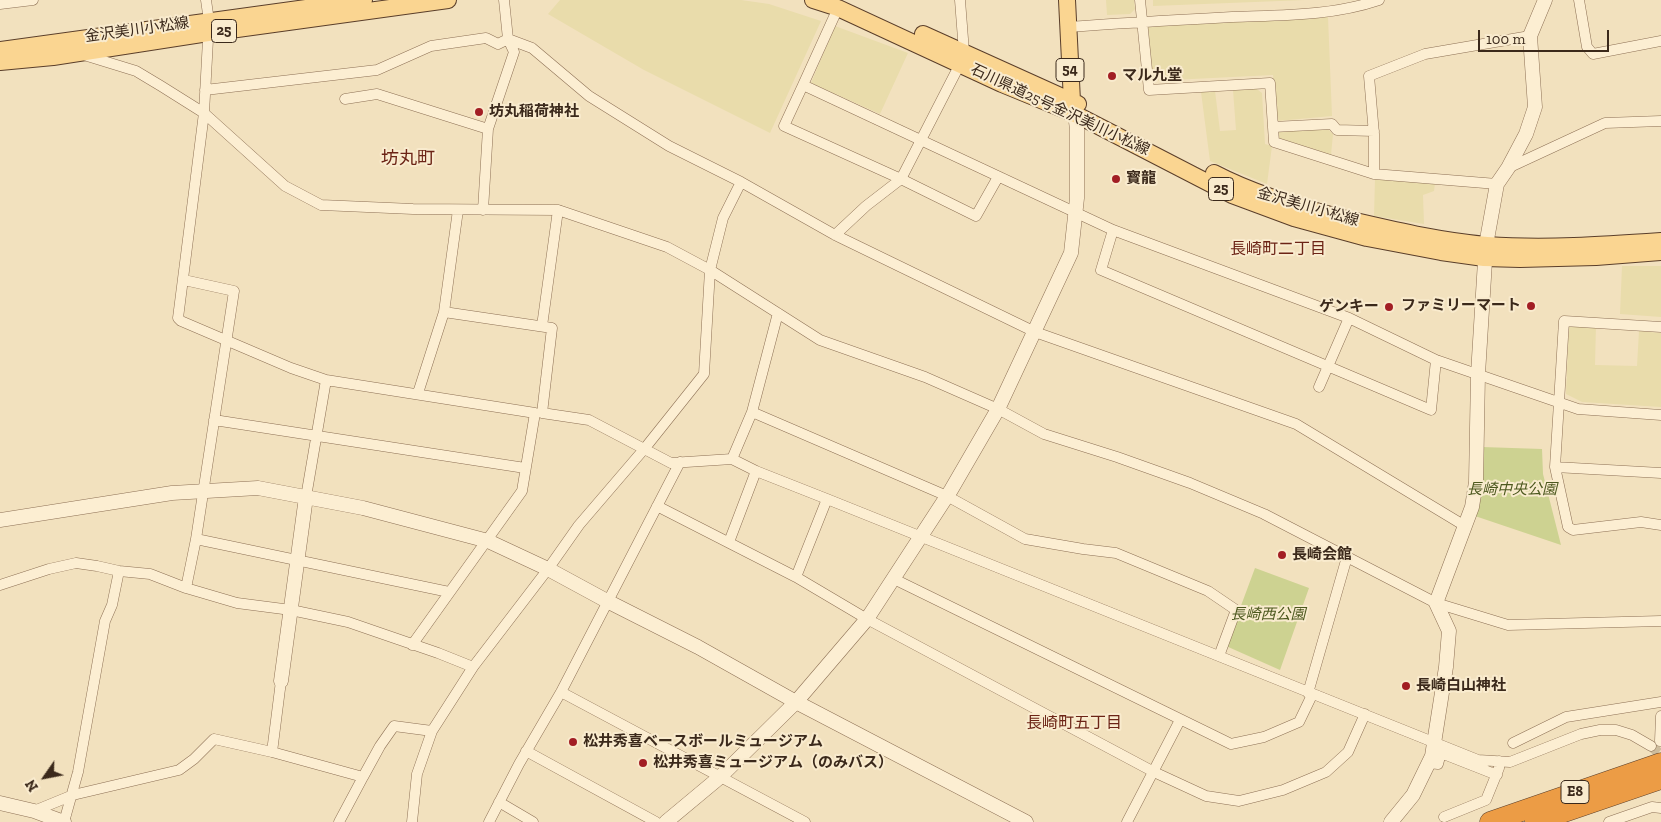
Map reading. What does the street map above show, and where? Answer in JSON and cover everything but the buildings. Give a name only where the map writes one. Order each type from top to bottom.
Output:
[{"type":"highway","name":"E8","points":[[1490,822],[1564,796],[1658,751]]},
{"type":"highway","name":"E8","points":[[1535,822],[1661,779]]},
{"type":"highway","points":[[1548,822],[1661,785]]},
{"type":"main road","name":"金沢美川小松線","points":[[0,50],[208,27],[364,0]]},
{"type":"main road","name":"25","points":[[0,62],[53,57],[208,27],[448,0]]},
{"type":"main road","name":"石川県道25号金沢美川小松線","points":[[813,0],[842,4],[962,58],[1002,84],[1074,107],[1232,195],[1294,218],[1367,238],[1441,252],[1485,251],[1520,259],[1596,257],[1661,252]]},
{"type":"main road","name":"54","points":[[1066,0],[1074,107]]},
{"type":"main road","name":"25","points":[[1485,251],[1661,241]]},
{"type":"street","points":[[0,4],[33,0]]},
{"type":"street","points":[[206,0],[208,27],[204,113],[178,318],[225,341],[326,380],[418,393],[535,413],[522,491],[412,645]]},
{"type":"street","points":[[483,210],[488,129],[514,52],[508,39],[504,0]]},
{"type":"street","points":[[835,234],[866,206],[901,179],[962,58],[960,0]]},
{"type":"street","points":[[1140,0],[1149,90],[1270,83],[1274,142],[1374,174],[1497,184]]},
{"type":"street","points":[[1068,27],[1142,21],[1316,14],[1356,8],[1379,0]]},
{"type":"street","points":[[1391,822],[1414,794],[1432,756],[1446,668],[1449,631],[1436,603],[1472,507],[1476,482],[1478,374],[1485,251],[1497,184],[1526,134],[1535,107],[1530,36],[1545,0]]},
{"type":"street","points":[[1579,0],[1587,47],[1593,54],[1661,42]]},
{"type":"street","points":[[842,4],[784,126],[901,179],[976,216],[998,177]]},
{"type":"street","points":[[1374,174],[1374,131],[1369,76],[1425,54],[1530,36]]},
{"type":"street","points":[[205,90],[377,70],[431,46],[486,38],[498,44],[508,39],[532,48],[589,96],[669,146],[741,182],[835,234],[1035,332],[1296,424],[1465,526]]},
{"type":"street","points":[[76,53],[136,71],[204,113],[285,186],[321,205],[458,210],[558,210],[667,247],[710,270],[820,340],[924,377],[998,409],[1044,434],[1181,480],[1264,514],[1436,603],[1508,625],[1661,621]]},
{"type":"street","points":[[803,86],[1114,230],[1349,318],[1436,360],[1578,409],[1661,415]]},
{"type":"street","points":[[345,99],[377,94],[488,129]]},
{"type":"street","points":[[666,822],[720,777],[796,702],[867,619],[947,496],[998,409],[1070,253],[1077,198],[1077,138],[1074,107]]},
{"type":"street","points":[[1508,168],[1605,123],[1661,121]]},
{"type":"street","points":[[1273,127],[1332,124],[1337,130],[1374,131]]},
{"type":"street","points":[[412,822],[417,774],[432,731],[473,667],[579,525],[645,448],[704,374],[710,270],[723,218],[741,182]]},
{"type":"street","points":[[418,393],[444,312],[458,210]]},
{"type":"street","points":[[542,326],[558,210]]},
{"type":"street","points":[[1114,230],[1101,270],[1431,410],[1436,360]]},
{"type":"street","points":[[184,280],[234,291],[196,539],[186,588]]},
{"type":"street","points":[[444,312],[552,328],[542,413],[589,420],[672,463],[732,459],[756,471],[1478,760],[1510,762],[1581,734],[1600,730],[1616,730],[1632,735],[1658,751],[1661,716]]},
{"type":"street","points":[[732,459],[752,412],[778,313]]},
{"type":"street","points":[[1319,387],[1349,318]]},
{"type":"street","points":[[1661,327],[1564,321],[1555,467],[1568,527],[1573,530],[1641,522],[1661,525]]},
{"type":"street","points":[[272,752],[306,497],[326,380]]},
{"type":"street","points":[[752,412],[947,496],[1025,538],[1116,553],[1208,591],[1236,610],[1219,656]]},
{"type":"street","points":[[214,420],[525,468]]},
{"type":"street","points":[[489,822],[526,751],[561,692],[680,462]]},
{"type":"street","points":[[1555,467],[1661,473]]},
{"type":"street","points":[[728,542],[756,471]]},
{"type":"street","points":[[0,520],[172,493],[258,488],[363,508],[488,541],[548,569],[698,647],[796,702],[1026,822]]},
{"type":"street","points":[[796,577],[827,499]]},
{"type":"street","points":[[657,506],[796,577],[867,619],[1154,772],[1206,796],[1239,802],[1283,790],[1326,772],[1348,752],[1365,714]]},
{"type":"street","points":[[196,539],[449,592]]},
{"type":"street","points":[[894,579],[1231,744],[1264,737],[1299,722],[1310,694],[1346,557]]},
{"type":"street","points":[[0,585],[49,569],[76,563],[119,571],[150,574],[186,588],[237,603],[291,610],[348,622],[473,667]]},
{"type":"street","points":[[0,803],[34,811],[64,822],[73,795],[106,621],[112,605],[119,571]]},
{"type":"street","points":[[561,692],[805,822]]},
{"type":"street","points":[[1513,743],[1566,717],[1661,702]]},
{"type":"street","points":[[1127,822],[1180,720]]},
{"type":"street","points":[[339,822],[380,746],[394,726],[432,731]]},
{"type":"street","points":[[34,811],[73,795],[179,770],[194,759],[214,739],[272,752],[363,777]]},
{"type":"street","points":[[526,751],[656,822]]},
{"type":"street","points":[[1429,763],[1438,764],[1441,753],[1496,775]]},
{"type":"street","points":[[1444,817],[1486,800],[1500,768],[1499,761]]},
{"type":"street","points":[[499,802],[533,822]]},
{"type":"street","points":[[1609,822],[1652,807],[1661,808]]},
{"type":"shaded area","points":[[560,0],[741,0],[769,4],[821,21],[770,133],[644,70],[548,14]]},
{"type":"shaded area","points":[[1106,0],[1134,0],[1135,9],[1130,14],[1107,15]]},
{"type":"shaded area","points":[[1153,0],[1305,0],[1153,6]]},
{"type":"shaded area","points":[[1328,17],[1332,116],[1277,121],[1273,75],[1152,81],[1148,26]]},
{"type":"shaded area","points":[[835,26],[908,53],[880,114],[811,83]]},
{"type":"shaded area","points":[[1254,87],[1262,93],[1265,144],[1272,146],[1267,184],[1210,161],[1201,92],[1215,91],[1220,131],[1236,130],[1233,90]]},
{"type":"shaded area","points":[[1327,128],[1333,134],[1331,155],[1279,138],[1277,130]]},
{"type":"shaded area","points":[[1375,179],[1435,183],[1434,191],[1423,195],[1424,224],[1374,216]]},
{"type":"shaded area","points":[[1622,266],[1661,266],[1661,317],[1620,314]]},
{"type":"shaded area","points":[[1569,324],[1596,325],[1595,365],[1637,366],[1639,331],[1661,333],[1661,407],[1582,402],[1566,394]]},
{"type":"green space","name":"長崎中央公園","points":[[1482,447],[1542,449],[1543,474],[1561,545],[1475,516]]},
{"type":"green space","name":"長崎西公園","points":[[1255,568],[1309,588],[1280,670],[1226,646]]},
{"type":"tunnel","points":[[1651,746],[1661,755]]},
{"type":"place","name":"マル九堂","points":[[1112,76]]},
{"type":"place","name":"坊丸稲荷神社","points":[[479,112]]},
{"type":"place","name":"寳龍","points":[[1116,179]]},
{"type":"place","name":"ファミリーマート","points":[[1531,306]]},
{"type":"place","name":"ゲンキー","points":[[1389,307]]},
{"type":"place","name":"長崎会館","points":[[1282,555]]},
{"type":"place","name":"長崎白山神社","points":[[1406,686]]},
{"type":"place","name":"松井秀喜ベースボールミュージアム","points":[[573,742]]},
{"type":"place","name":"松井秀喜ミュージアム（のみバス）","points":[[643,763]]},
{"type":"district","name":"坊丸町","points":[[408,159]]},
{"type":"district","name":"長崎町二丁目","points":[[1278,249]]},
{"type":"district","name":"長崎町五丁目","points":[[1074,723]]}]
